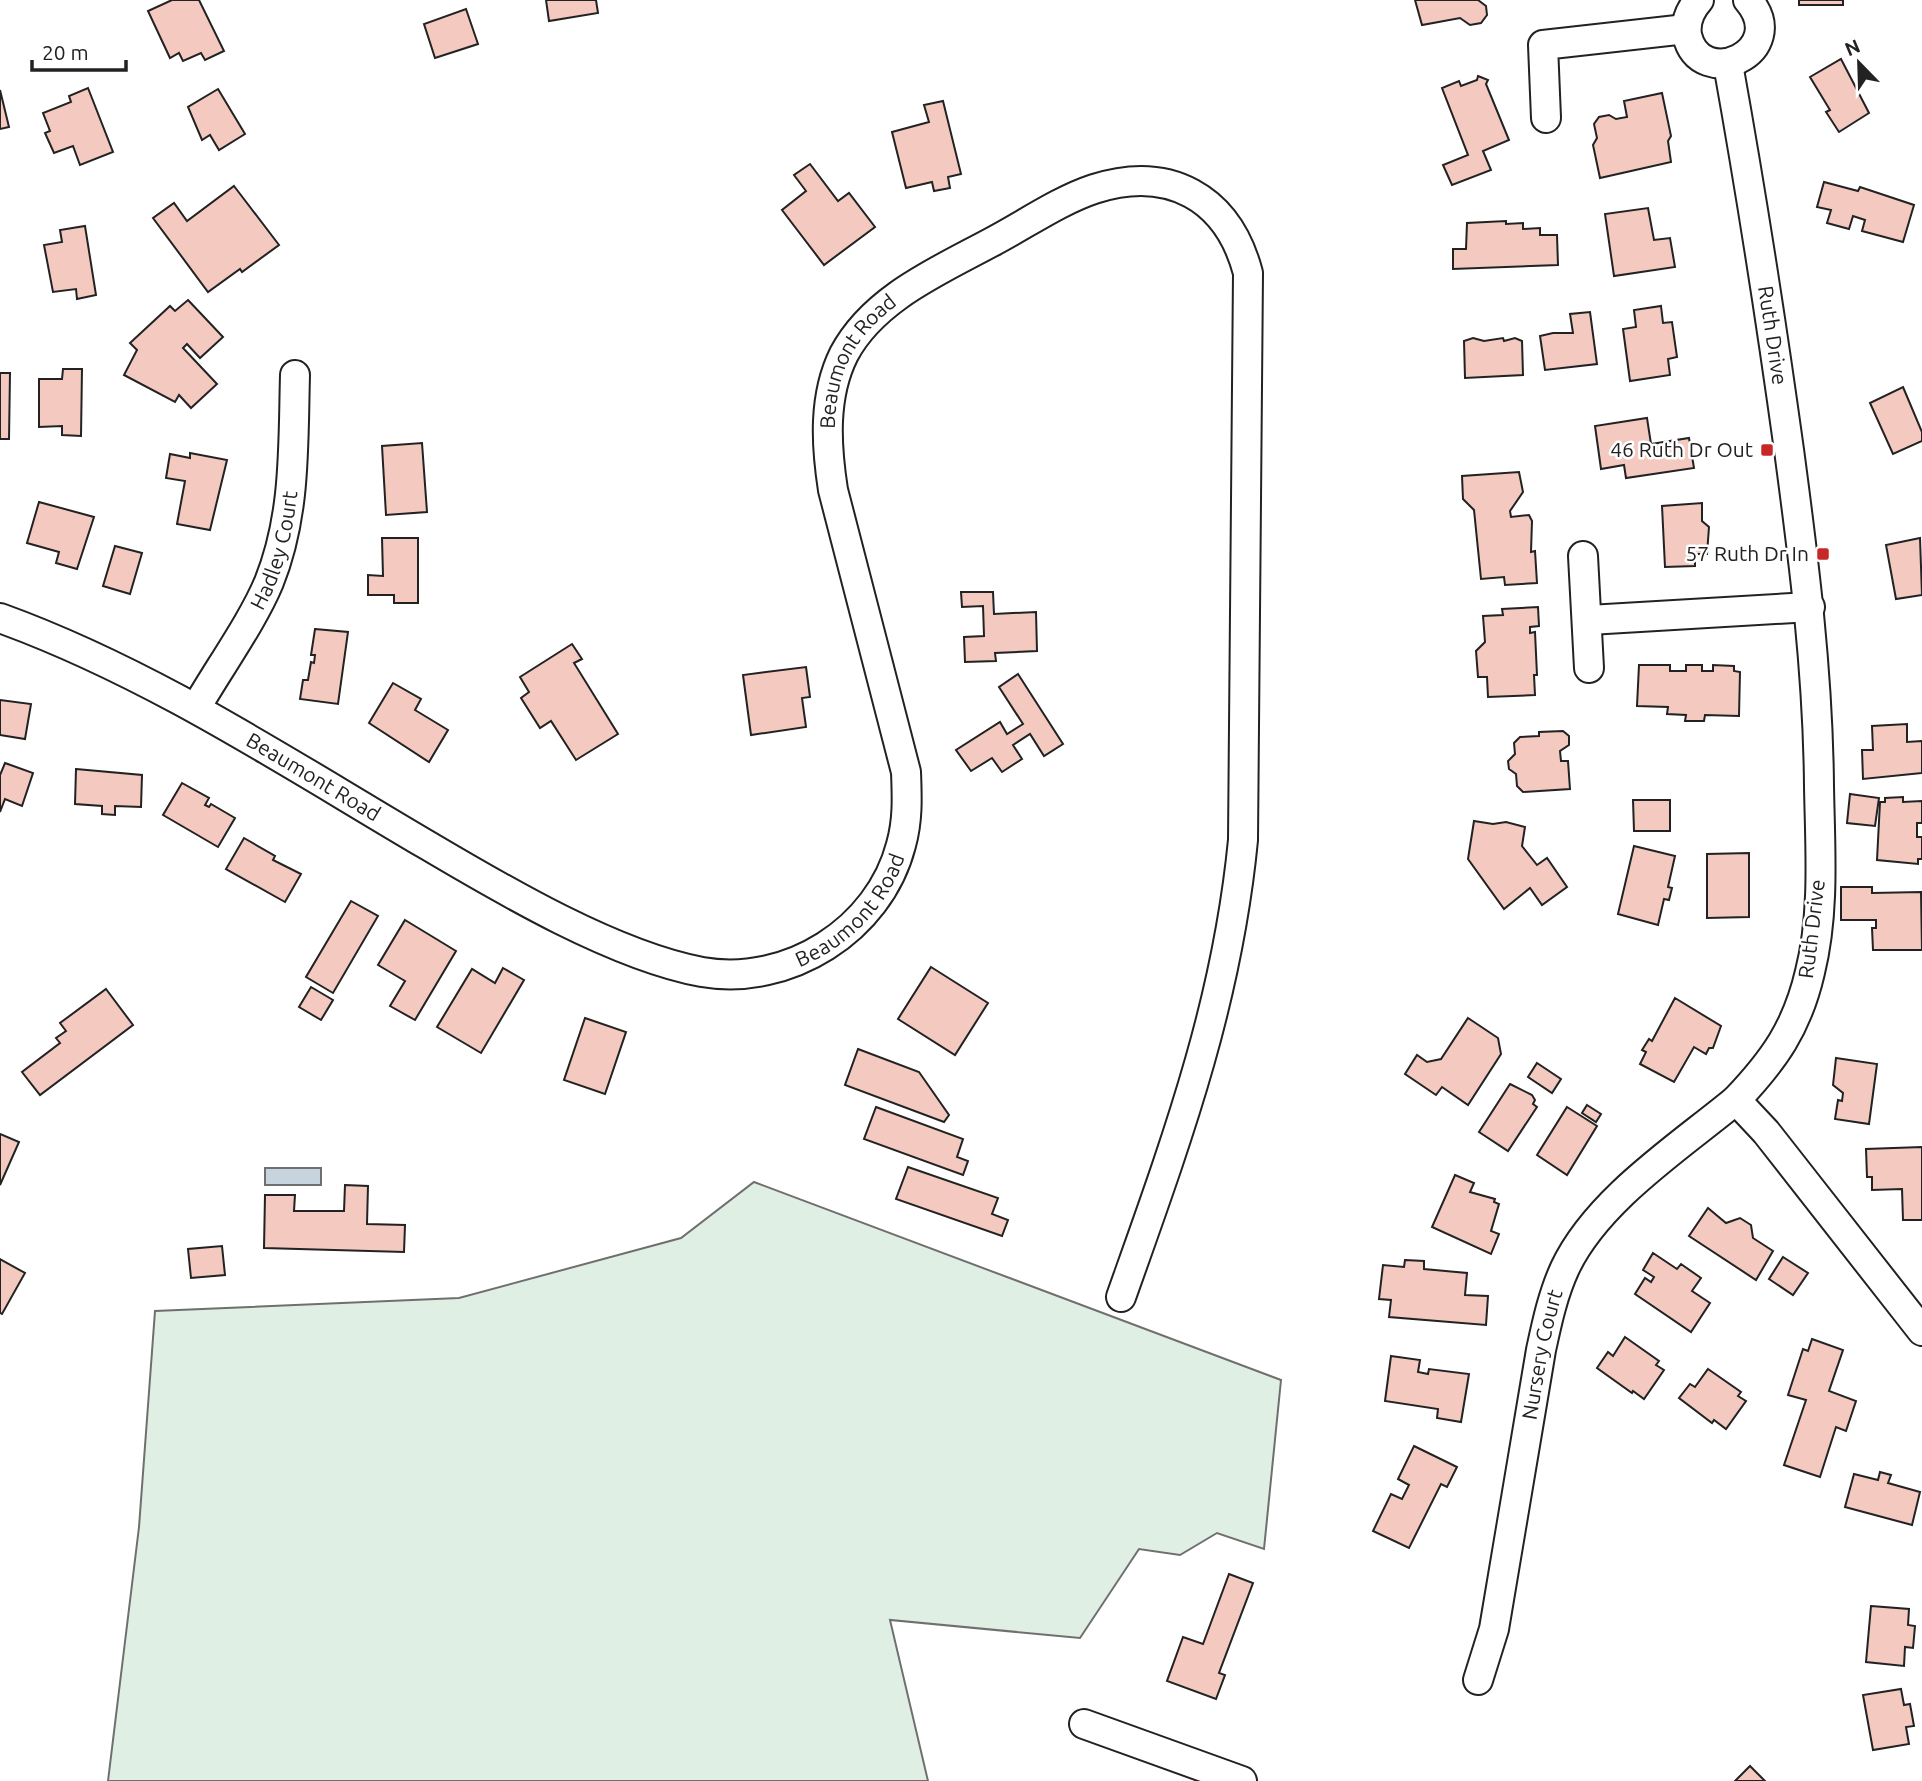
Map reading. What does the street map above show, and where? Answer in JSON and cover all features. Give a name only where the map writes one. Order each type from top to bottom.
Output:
[{"type":"street","points":[[1699,0],[1688,17],[1686,29],[1695,51],[1704,59],[1728,64],[1749,53],[1756,43],[1759,19],[1748,0]]},
{"type":"street","points":[[1546,118],[1543,45],[1686,29]]},
{"type":"street","name":"Ruth Drive","points":[[1728,64],[1764,260],[1810,607],[1818,714],[1820,900],[1810,972],[1793,1023],[1771,1063],[1736,1100]]},
{"type":"street","name":"Beaumont Road","points":[[0,618],[39,632],[196,708],[499,888],[663,962],[704,972],[748,974],[790,964],[820,951],[844,934],[887,879],[901,846],[907,811],[906,772],[827,455],[827,422],[833,389],[845,354],[866,324],[894,297],[1090,190],[1137,181],[1167,183],[1195,193],[1215,208],[1231,229],[1242,250],[1248,273],[1247,751],[1243,840],[1237,903],[1222,984],[1189,1106],[1121,1297]]},
{"type":"street","name":"Hadley Court","points":[[196,708],[268,585],[281,547],[292,484],[295,375]]},
{"type":"street","points":[[1583,556],[1590,668]]},
{"type":"street","points":[[1589,620],[1810,607]]},
{"type":"street","points":[[1736,1100],[1766,1132],[1922,1331]]},
{"type":"street","name":"Nursery Court","points":[[1478,1680],[1494,1629],[1541,1350],[1550,1308],[1566,1266],[1604,1211],[1736,1100]]},
{"type":"street","points":[[1084,1724],[1242,1781]]},
{"type":"green space","points":[[754,1182],[1281,1380],[1264,1549],[1217,1533],[1180,1555],[1139,1549],[1080,1638],[890,1620],[928,1781],[108,1781],[139,1527],[155,1311],[459,1298],[681,1238]]},
{"type":"shaded area","points":[[265,1168],[321,1168],[321,1185],[265,1185]]},
{"type":"building","points":[[172,0],[199,0],[224,51],[205,60],[201,53],[183,61],[179,53],[170,58],[148,11]]},
{"type":"building","points":[[546,0],[596,0],[598,13],[549,21]]},
{"type":"building","points":[[1415,0],[1478,0],[1486,6],[1487,15],[1481,23],[1470,25],[1460,18],[1422,25]]},
{"type":"building","points":[[1799,0],[1843,0],[1843,5],[1799,5]]},
{"type":"building","points":[[466,9],[478,44],[435,58],[424,24]]},
{"type":"building","points":[[1841,59],[1869,113],[1839,132],[1826,112],[1830,110],[1810,77]]},
{"type":"building","points":[[1478,76],[1488,80],[1486,84],[1509,140],[1483,151],[1491,170],[1452,185],[1443,165],[1468,155],[1442,88],[1459,81],[1461,86],[1477,80]]},
{"type":"building","points":[[88,88],[113,152],[80,165],[73,146],[54,153],[45,133],[50,131],[43,113],[71,102],[69,96]]},
{"type":"building","points":[[218,89],[245,134],[219,150],[210,135],[202,140],[188,107]]},
{"type":"building","points":[[0,90],[9,127],[0,129]]},
{"type":"building","points":[[1662,93],[1671,136],[1668,141],[1671,162],[1600,178],[1593,145],[1597,138],[1594,124],[1599,117],[1627,117],[1624,101]]},
{"type":"building","points":[[943,101],[961,174],[948,177],[950,188],[934,191],[932,182],[906,188],[892,132],[929,122],[924,105]]},
{"type":"building","points":[[810,164],[838,201],[849,193],[875,227],[824,265],[782,210],[806,191],[794,175]]},
{"type":"building","points":[[1824,182],[1858,191],[1860,187],[1914,205],[1903,242],[1862,231],[1865,220],[1853,216],[1849,229],[1827,223],[1831,210],[1817,207]]},
{"type":"building","points":[[234,186],[279,245],[208,292],[153,218],[174,203],[187,221]]},
{"type":"building","points":[[1648,208],[1654,240],[1670,238],[1675,267],[1614,276],[1605,214]]},
{"type":"building","points":[[1506,221],[1506,224],[1523,223],[1523,229],[1540,228],[1540,235],[1557,235],[1558,265],[1453,269],[1453,249],[1466,249],[1467,223]]},
{"type":"building","points":[[85,226],[96,295],[77,299],[76,289],[53,292],[44,245],[62,242],[60,230]]},
{"type":"building","points":[[188,300],[223,337],[200,358],[187,344],[183,348],[217,384],[191,408],[179,395],[175,402],[124,375],[137,350],[130,343],[170,306],[175,311]]},
{"type":"building","points":[[1661,306],[1663,323],[1672,322],[1677,357],[1668,359],[1670,375],[1630,381],[1623,329],[1636,327],[1634,310]]},
{"type":"building","points":[[1590,312],[1597,364],[1545,370],[1540,336],[1573,333],[1570,314]]},
{"type":"building","points":[[1473,338],[1484,341],[1503,338],[1504,341],[1515,338],[1522,341],[1523,375],[1465,378],[1464,341]]},
{"type":"building","points":[[63,369],[82,369],[81,436],[62,435],[62,426],[39,427],[39,379],[62,379]]},
{"type":"building","points":[[0,373],[10,373],[9,439],[0,439]]},
{"type":"building","points":[[1903,387],[1922,432],[1922,441],[1893,454],[1870,403]]},
{"type":"building","points":[[1647,418],[1651,444],[1689,438],[1694,468],[1626,478],[1624,465],[1601,469],[1595,426]]},
{"type":"building","points":[[422,443],[427,512],[386,515],[382,446]]},
{"type":"building","points":[[190,453],[227,460],[210,530],[177,524],[185,481],[166,478],[170,454],[190,458]]},
{"type":"building","points":[[1519,472],[1523,492],[1510,511],[1511,517],[1529,515],[1532,521],[1531,552],[1535,551],[1537,583],[1505,585],[1504,577],[1481,579],[1474,510],[1463,499],[1462,476]]},
{"type":"building","points":[[39,502],[94,517],[77,569],[56,563],[59,552],[27,543]]},
{"type":"building","points":[[1702,503],[1702,521],[1709,527],[1707,554],[1695,554],[1695,566],[1665,567],[1662,506]]},
{"type":"building","points":[[382,538],[418,538],[418,603],[394,603],[394,595],[368,595],[368,575],[383,576]]},
{"type":"building","points":[[1920,538],[1922,595],[1896,599],[1886,545]]},
{"type":"building","points":[[115,546],[142,553],[130,594],[103,586]]},
{"type":"building","points":[[961,592],[993,592],[994,614],[1036,612],[1037,651],[995,653],[996,661],[965,662],[964,637],[984,636],[983,606],[962,607]]},
{"type":"building","points":[[1538,607],[1539,626],[1530,627],[1530,633],[1535,632],[1535,695],[1488,697],[1487,677],[1478,677],[1476,651],[1485,642],[1483,616],[1503,615],[1502,609]]},
{"type":"building","points":[[315,629],[348,632],[338,704],[300,699],[303,680],[308,680],[311,662],[314,663],[315,655],[311,655]]},
{"type":"building","points":[[572,644],[582,659],[574,663],[618,734],[576,760],[551,721],[540,728],[521,698],[529,692],[520,677]]},
{"type":"building","points":[[1639,665],[1670,665],[1670,671],[1686,671],[1686,665],[1702,665],[1702,671],[1713,671],[1713,665],[1734,666],[1734,671],[1740,672],[1739,716],[1705,715],[1704,721],[1685,721],[1686,715],[1667,714],[1668,707],[1637,706]]},
{"type":"building","points":[[806,667],[810,697],[802,698],[806,727],[751,735],[743,675]]},
{"type":"building","points":[[1018,674],[1063,744],[1044,756],[1030,734],[1013,745],[1022,759],[1002,772],[992,758],[971,771],[956,750],[1000,722],[1007,734],[1023,724],[999,687]]},
{"type":"building","points":[[393,683],[421,699],[415,710],[448,730],[429,762],[369,723]]},
{"type":"building","points":[[0,700],[31,704],[25,739],[0,735]]},
{"type":"building","points":[[1907,724],[1907,742],[1922,741],[1922,773],[1863,779],[1862,750],[1873,750],[1872,726]]},
{"type":"building","points":[[1563,731],[1569,736],[1569,745],[1560,751],[1561,761],[1568,761],[1570,789],[1523,792],[1517,786],[1516,774],[1509,769],[1508,761],[1515,754],[1514,743],[1520,737],[1539,736],[1539,732]]},
{"type":"building","points":[[5,763],[33,773],[22,806],[5,799],[0,812],[0,775]]},
{"type":"building","points":[[76,769],[142,775],[141,807],[115,806],[115,815],[102,814],[102,806],[75,804]]},
{"type":"building","points":[[182,783],[209,798],[205,805],[209,807],[211,804],[235,818],[218,847],[163,815]]},
{"type":"building","points":[[1850,794],[1879,798],[1875,826],[1847,823]]},
{"type":"building","points":[[1903,797],[1903,802],[1922,801],[1922,823],[1917,823],[1917,837],[1922,837],[1922,859],[1918,859],[1918,864],[1877,860],[1880,802],[1885,802],[1885,798]]},
{"type":"building","points":[[1633,800],[1670,800],[1670,831],[1634,831]]},
{"type":"building","points":[[1474,821],[1493,824],[1506,822],[1525,827],[1522,846],[1537,865],[1547,858],[1567,887],[1542,905],[1530,888],[1504,909],[1468,859]]},
{"type":"building","points":[[244,838],[275,856],[273,860],[301,874],[285,902],[226,869]]},
{"type":"building","points":[[1634,846],[1675,856],[1668,887],[1672,888],[1669,900],[1664,899],[1658,925],[1618,914]]},
{"type":"building","points":[[1749,853],[1749,917],[1707,918],[1707,854]]},
{"type":"building","points":[[1841,887],[1872,887],[1872,893],[1921,892],[1922,950],[1873,950],[1872,928],[1876,928],[1876,920],[1841,920]]},
{"type":"building","points":[[351,901],[378,916],[333,993],[306,977]]},
{"type":"building","points":[[405,920],[456,951],[415,1020],[390,1006],[405,981],[378,965]]},
{"type":"building","points":[[931,967],[988,1003],[955,1055],[898,1019]]},
{"type":"building","points":[[503,968],[524,980],[481,1053],[437,1027],[472,969],[495,983]]},
{"type":"building","points":[[311,987],[333,1000],[321,1020],[299,1007]]},
{"type":"building","points":[[106,989],[133,1025],[40,1095],[22,1072],[60,1043],[56,1038],[66,1031],[60,1023]]},
{"type":"building","points":[[1675,998],[1721,1026],[1713,1048],[1709,1048],[1706,1054],[1694,1047],[1674,1082],[1640,1064],[1646,1052],[1642,1050],[1649,1039],[1652,1041]]},
{"type":"building","points":[[585,1018],[626,1032],[605,1094],[564,1080]]},
{"type":"building","points":[[1468,1018],[1498,1038],[1501,1054],[1468,1105],[1442,1087],[1436,1095],[1405,1074],[1417,1055],[1427,1062],[1441,1059]]},
{"type":"building","points":[[858,1049],[919,1072],[949,1115],[944,1122],[845,1085]]},
{"type":"building","points":[[1836,1058],[1877,1064],[1869,1124],[1835,1119],[1838,1100],[1842,1101],[1843,1093],[1833,1085]]},
{"type":"building","points":[[1537,1063],[1561,1079],[1552,1093],[1528,1077]]},
{"type":"building","points":[[1510,1084],[1532,1095],[1535,1100],[1533,1104],[1537,1107],[1508,1151],[1479,1132]]},
{"type":"building","points":[[1587,1105],[1601,1114],[1596,1122],[1582,1113]]},
{"type":"building","points":[[876,1107],[963,1139],[957,1157],[968,1161],[963,1175],[864,1139]]},
{"type":"building","points":[[1567,1107],[1597,1126],[1567,1175],[1537,1155]]},
{"type":"building","points":[[0,1134],[19,1142],[0,1185]]},
{"type":"building","points":[[1922,1147],[1922,1220],[1903,1220],[1902,1189],[1872,1190],[1872,1177],[1867,1177],[1866,1149]]},
{"type":"building","points":[[908,1167],[998,1198],[992,1214],[1008,1220],[1002,1236],[896,1199]]},
{"type":"building","points":[[1455,1175],[1474,1183],[1470,1192],[1495,1199],[1494,1202],[1499,1204],[1491,1231],[1499,1234],[1491,1254],[1432,1227]]},
{"type":"building","points":[[345,1185],[368,1186],[367,1224],[405,1225],[404,1252],[264,1248],[265,1195],[295,1195],[294,1211],[344,1211]]},
{"type":"building","points":[[1708,1208],[1726,1223],[1740,1218],[1751,1225],[1753,1238],[1773,1251],[1756,1280],[1689,1236]]},
{"type":"building","points":[[222,1246],[225,1275],[191,1278],[188,1249]]},
{"type":"building","points":[[1653,1253],[1677,1269],[1681,1264],[1701,1278],[1692,1291],[1710,1303],[1691,1332],[1635,1294],[1645,1278],[1651,1282],[1654,1277],[1643,1270]]},
{"type":"building","points":[[1783,1257],[1808,1273],[1793,1295],[1769,1279]]},
{"type":"building","points":[[0,1259],[25,1273],[2,1314],[0,1313]]},
{"type":"building","points":[[1405,1260],[1424,1261],[1424,1269],[1467,1273],[1465,1295],[1488,1296],[1486,1325],[1389,1317],[1391,1300],[1379,1299],[1383,1265],[1404,1267]]},
{"type":"building","points":[[1625,1337],[1659,1361],[1656,1365],[1664,1370],[1644,1399],[1597,1368],[1608,1352],[1613,1356]]},
{"type":"building","points":[[1812,1339],[1843,1350],[1829,1391],[1856,1401],[1846,1431],[1836,1427],[1820,1477],[1784,1465],[1806,1400],[1788,1395],[1803,1349],[1808,1351]]},
{"type":"building","points":[[1391,1356],[1420,1360],[1418,1372],[1428,1374],[1429,1369],[1469,1374],[1461,1422],[1437,1418],[1438,1409],[1385,1401]]},
{"type":"building","points":[[1708,1369],[1741,1392],[1738,1396],[1746,1401],[1726,1429],[1714,1420],[1712,1423],[1679,1398],[1690,1384],[1695,1387]]},
{"type":"building","points":[[1414,1446],[1457,1467],[1447,1487],[1441,1484],[1409,1548],[1373,1531],[1391,1494],[1402,1499],[1409,1485],[1398,1479]]},
{"type":"building","points":[[1880,1472],[1891,1475],[1888,1483],[1920,1492],[1912,1525],[1845,1507],[1854,1474],[1878,1480]]},
{"type":"building","points":[[1229,1574],[1253,1583],[1219,1673],[1225,1675],[1216,1699],[1167,1681],[1183,1637],[1203,1644]]},
{"type":"building","points":[[1871,1606],[1909,1609],[1908,1625],[1915,1626],[1913,1648],[1905,1647],[1904,1666],[1866,1662]]},
{"type":"building","points":[[1901,1689],[1904,1705],[1910,1704],[1914,1726],[1906,1727],[1909,1744],[1873,1750],[1863,1695]]},
{"type":"building","points":[[1750,1766],[1765,1781],[1735,1781]]},
{"type":"place","name":"46 Ruth Dr Out","points":[[1767,450]]},
{"type":"place","name":"57 Ruth Dr In","points":[[1823,554]]}]
